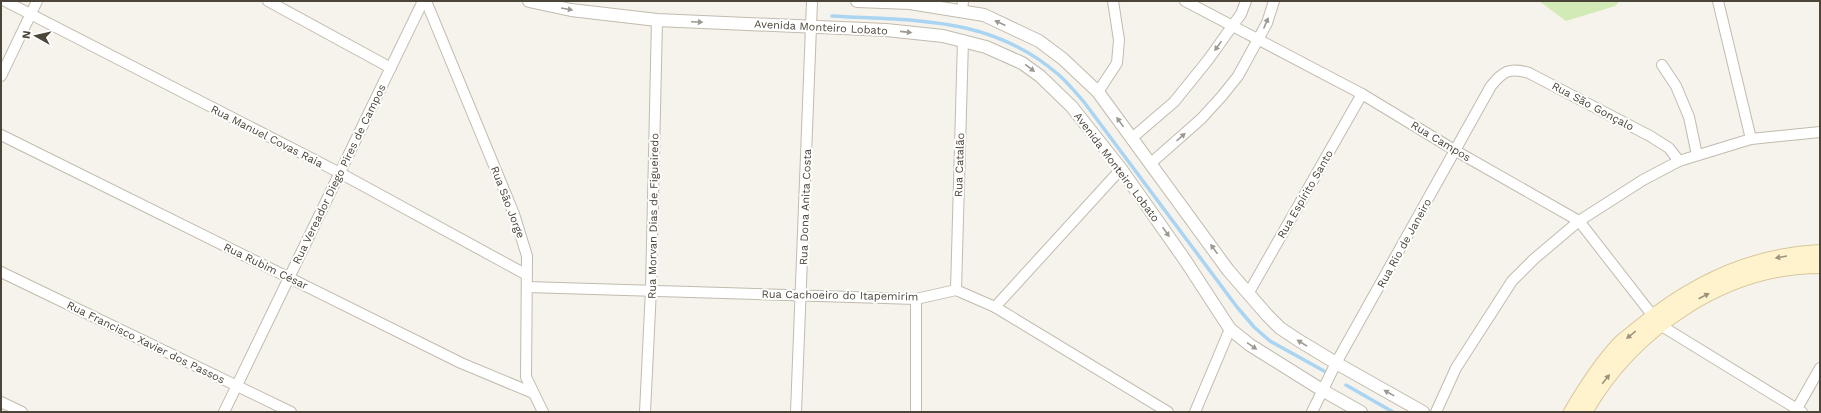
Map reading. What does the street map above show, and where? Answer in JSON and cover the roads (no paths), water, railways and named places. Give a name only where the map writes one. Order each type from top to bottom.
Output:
[{"type":"main road","points":[[1585,412],[1598,389],[1616,367],[1657,320],[1684,294],[1725,273],[1767,259],[1820,252]]},
{"type":"main road","points":[[1571,412],[1599,368],[1620,343],[1657,320],[1719,289],[1746,278],[1784,268],[1820,266]]},
{"type":"street","name":"Rua Manuel Covas Raia","points":[[5,1],[340,173],[526,275]]},
{"type":"street","points":[[1,76],[37,1]]},
{"type":"street","points":[[268,1],[391,68]]},
{"type":"street","name":"Rua Vereador Diego Pires de Campos","points":[[224,412],[425,1]]},
{"type":"street","name":"Rua São Jorge","points":[[425,1],[514,214],[527,256],[526,378],[543,412]]},
{"type":"street","name":"Avenida Monteiro Lobato","points":[[529,1],[570,10],[657,20],[812,25],[886,30],[943,36],[986,47],[1022,63],[1040,76],[1072,107],[1121,169],[1185,260],[1230,329],[1250,346],[1323,387],[1361,412]]},
{"type":"street","points":[[857,1],[963,6],[1039,41],[1063,59],[1098,92],[1228,270],[1280,328],[1334,366],[1423,412]]},
{"type":"street","points":[[1098,92],[1117,63],[1120,40],[1113,1]]},
{"type":"street","name":"Rua Campos","points":[[1185,1],[1362,94],[1456,151],[1579,221],[1657,320]]},
{"type":"street","points":[[1132,138],[1174,102],[1208,60],[1241,14],[1246,1]]},
{"type":"street","points":[[1151,163],[1201,119],[1238,76],[1267,23],[1274,1]]},
{"type":"street","points":[[1718,1],[1751,139]]},
{"type":"street","name":"Rua Dona Anita Costa","points":[[796,412],[812,2]]},
{"type":"street","name":"Rua Morvan Dias de Figueiredo","points":[[645,412],[651,289],[657,20]]},
{"type":"street","name":"Rua Catalão","points":[[956,290],[963,40]]},
{"type":"street","points":[[1662,65],[1676,86],[1689,117],[1697,155]]},
{"type":"street","name":"Rua São Gonçalo","points":[[1500,76],[1510,70],[1518,70],[1529,73],[1650,136],[1669,148],[1679,161]]},
{"type":"street","name":"Rua Rio de Janeiro","points":[[1312,412],[1334,366],[1456,151],[1491,86],[1500,76]]},
{"type":"street","name":"Rua Espírito Santo","points":[[1248,294],[1362,94]]},
{"type":"street","points":[[1436,412],[1456,368],[1512,281],[1534,259],[1579,221],[1643,180],[1679,161],[1751,139],[1820,132]]},
{"type":"street","name":"Rua Rubim César","points":[[1,135],[460,363],[533,393]]},
{"type":"street","points":[[995,307],[1121,169]]},
{"type":"street","name":"Rua Francisco Xavier dos Passos","points":[[1,272],[291,412]]},
{"type":"street","name":"Rua Cachoeiro do Itapemirim","points":[[527,287],[651,289],[801,296],[916,299],[956,290]]},
{"type":"street","points":[[956,290],[995,307],[1168,412]]},
{"type":"street","points":[[916,299],[916,412]]},
{"type":"street","points":[[1657,320],[1798,411],[1820,368]]},
{"type":"street","points":[[1195,412],[1230,329]]},
{"type":"street","points":[[1,402],[22,412]]},
{"type":"waterway","points":[[832,16],[923,21],[952,25],[980,32],[1007,42],[1033,56],[1059,75],[1084,102],[1237,307],[1254,327],[1270,341],[1324,371]]},
{"type":"waterway","points":[[1346,385],[1393,412]]}]
